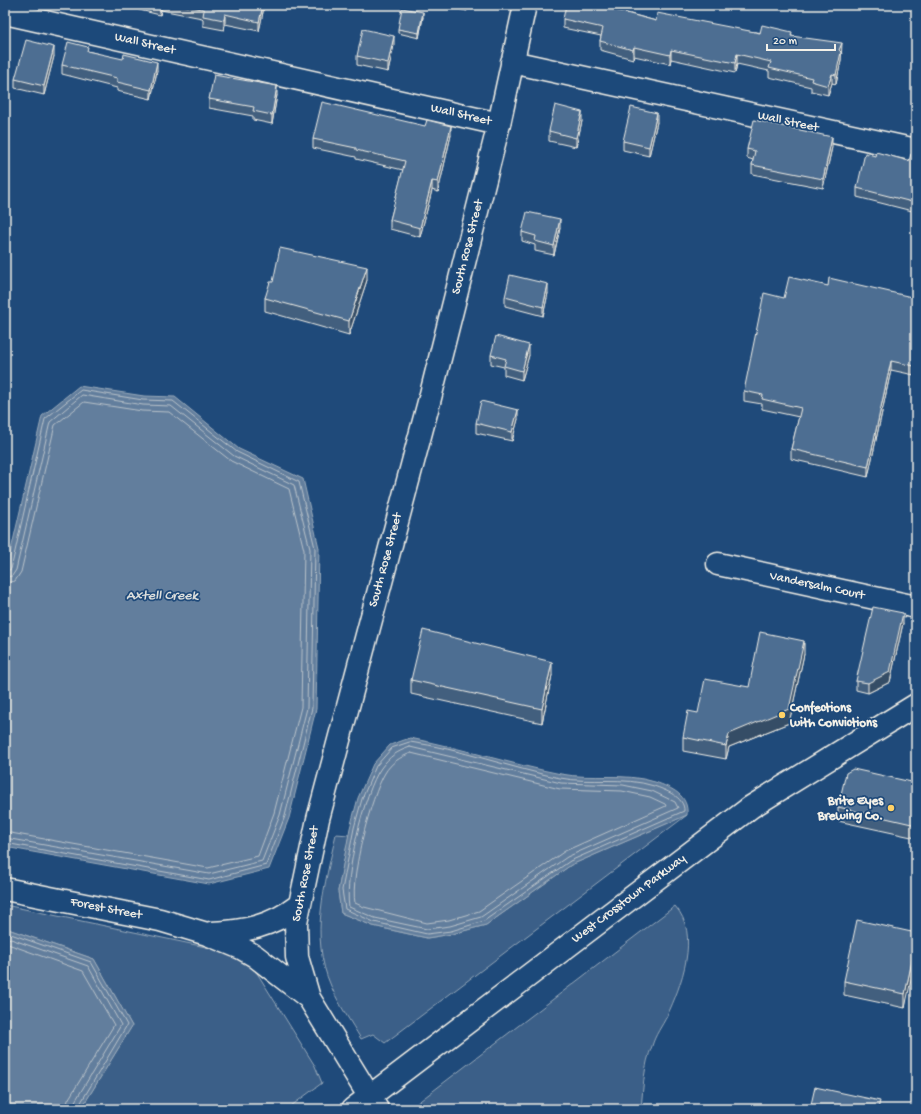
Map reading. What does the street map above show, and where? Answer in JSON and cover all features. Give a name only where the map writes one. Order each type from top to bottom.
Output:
[{"type":"street","points":[[512,62],[525,5]]},
{"type":"street","name":"Wall Street","points":[[5,13],[499,124],[512,62],[916,150]]},
{"type":"street","name":"South Rose Street","points":[[309,998],[297,957],[296,923],[298,906],[318,819],[428,405],[499,124]]},
{"type":"street","name":"Vandersalm Court","points":[[718,564],[916,607]]},
{"type":"street","name":"West Crosstown Parkway","points":[[366,1105],[751,807],[916,705]]},
{"type":"street","name":"Forest Street","points":[[5,889],[160,920],[207,934],[241,948],[255,956],[309,998]]},
{"type":"street","name":"Forest Street","points":[[207,934],[256,928],[286,915],[298,906]]},
{"type":"street","points":[[309,998],[366,1105]]},
{"type":"shaded area","points":[[687,815],[385,1043],[373,1034],[361,1039],[341,1007],[324,967],[320,929],[321,910],[327,872],[336,834],[349,835],[338,891],[341,913],[373,926],[427,938],[452,934],[486,925],[571,865]]},
{"type":"shaded area","points":[[5,905],[239,954],[262,968],[257,973],[315,1066],[322,1083],[287,1109],[81,1109],[132,1026],[94,959],[5,928]]},
{"type":"shaded area","points":[[675,906],[683,918],[687,931],[688,945],[686,960],[678,990],[649,1053],[644,1077],[641,1109],[413,1109],[412,1107]]},
{"type":"water","name":"Axtell Creek","points":[[79,386],[144,396],[175,397],[239,449],[303,479],[319,548],[316,709],[289,818],[269,869],[209,884],[5,847],[5,576],[42,416]]},
{"type":"water","points":[[410,738],[561,774],[573,776],[632,777],[655,782],[673,790],[682,797],[687,808],[687,815],[571,865],[486,925],[452,934],[427,938],[373,926],[341,913],[338,891],[350,828],[358,798],[373,764],[390,745]]},
{"type":"water","points":[[5,928],[94,959],[132,1026],[81,1109],[5,1109]]},
{"type":"building","points":[[182,5],[263,5],[259,22],[225,14],[224,20],[203,16],[204,10]]},
{"type":"building","points":[[566,5],[600,5],[656,21],[657,13],[760,33],[762,25],[792,32],[791,36],[842,43],[839,50],[841,52],[836,75],[832,74],[828,86],[811,81],[812,78],[769,68],[771,62],[737,54],[735,63],[671,50],[670,55],[634,47],[633,50],[600,41],[603,28],[563,19]]},
{"type":"building","points":[[402,8],[423,12],[419,33],[398,29]]},
{"type":"building","points":[[363,29],[394,36],[388,63],[357,56]]},
{"type":"building","points":[[26,40],[54,47],[44,86],[15,79]]},
{"type":"building","points":[[68,42],[88,47],[87,51],[123,59],[124,54],[157,62],[151,90],[117,82],[117,78],[62,65]]},
{"type":"building","points":[[214,75],[277,86],[272,115],[253,111],[254,107],[209,99]]},
{"type":"building","points":[[322,102],[425,126],[427,120],[451,126],[438,182],[432,181],[420,228],[390,220],[405,161],[356,150],[356,148],[313,139]]},
{"type":"building","points":[[555,105],[582,112],[576,138],[549,131]]},
{"type":"building","points":[[631,107],[657,113],[649,147],[623,141]]},
{"type":"building","points":[[754,120],[832,137],[823,179],[752,165],[755,151],[747,149]]},
{"type":"building","points":[[876,152],[909,161],[911,154],[916,155],[916,203],[857,188],[865,153],[875,156]]},
{"type":"building","points":[[527,212],[560,219],[554,246],[535,241],[536,236],[522,232]]},
{"type":"building","points":[[280,248],[367,267],[349,321],[265,298],[270,282],[273,282]]},
{"type":"building","points":[[510,275],[548,284],[543,307],[505,297]]},
{"type":"building","points":[[789,277],[828,286],[829,278],[916,298],[916,356],[914,366],[891,361],[868,467],[791,449],[801,408],[762,399],[763,395],[744,391],[764,293],[784,298]]},
{"type":"building","points":[[496,336],[529,345],[522,371],[504,366],[506,359],[491,355]]},
{"type":"building","points":[[481,401],[518,410],[512,432],[476,423]]},
{"type":"building","points":[[873,607],[903,613],[890,672],[868,683],[856,681]]},
{"type":"building","points":[[423,630],[552,662],[542,709],[411,680]]},
{"type":"building","points":[[760,632],[804,641],[789,709],[729,734],[726,746],[683,737],[688,711],[698,713],[705,679],[749,687]]},
{"type":"building","points":[[853,769],[916,783],[916,825],[838,807],[846,773]]},
{"type":"building","points":[[857,920],[916,933],[916,942],[905,994],[844,981]]},
{"type":"building","points":[[815,1087],[880,1101],[878,1109],[810,1109]]},
{"type":"place","name":"Confections with Convictions","points":[[782,715]]},
{"type":"place","name":"Brite Eyes Brewing Co.","points":[[891,808]]}]
